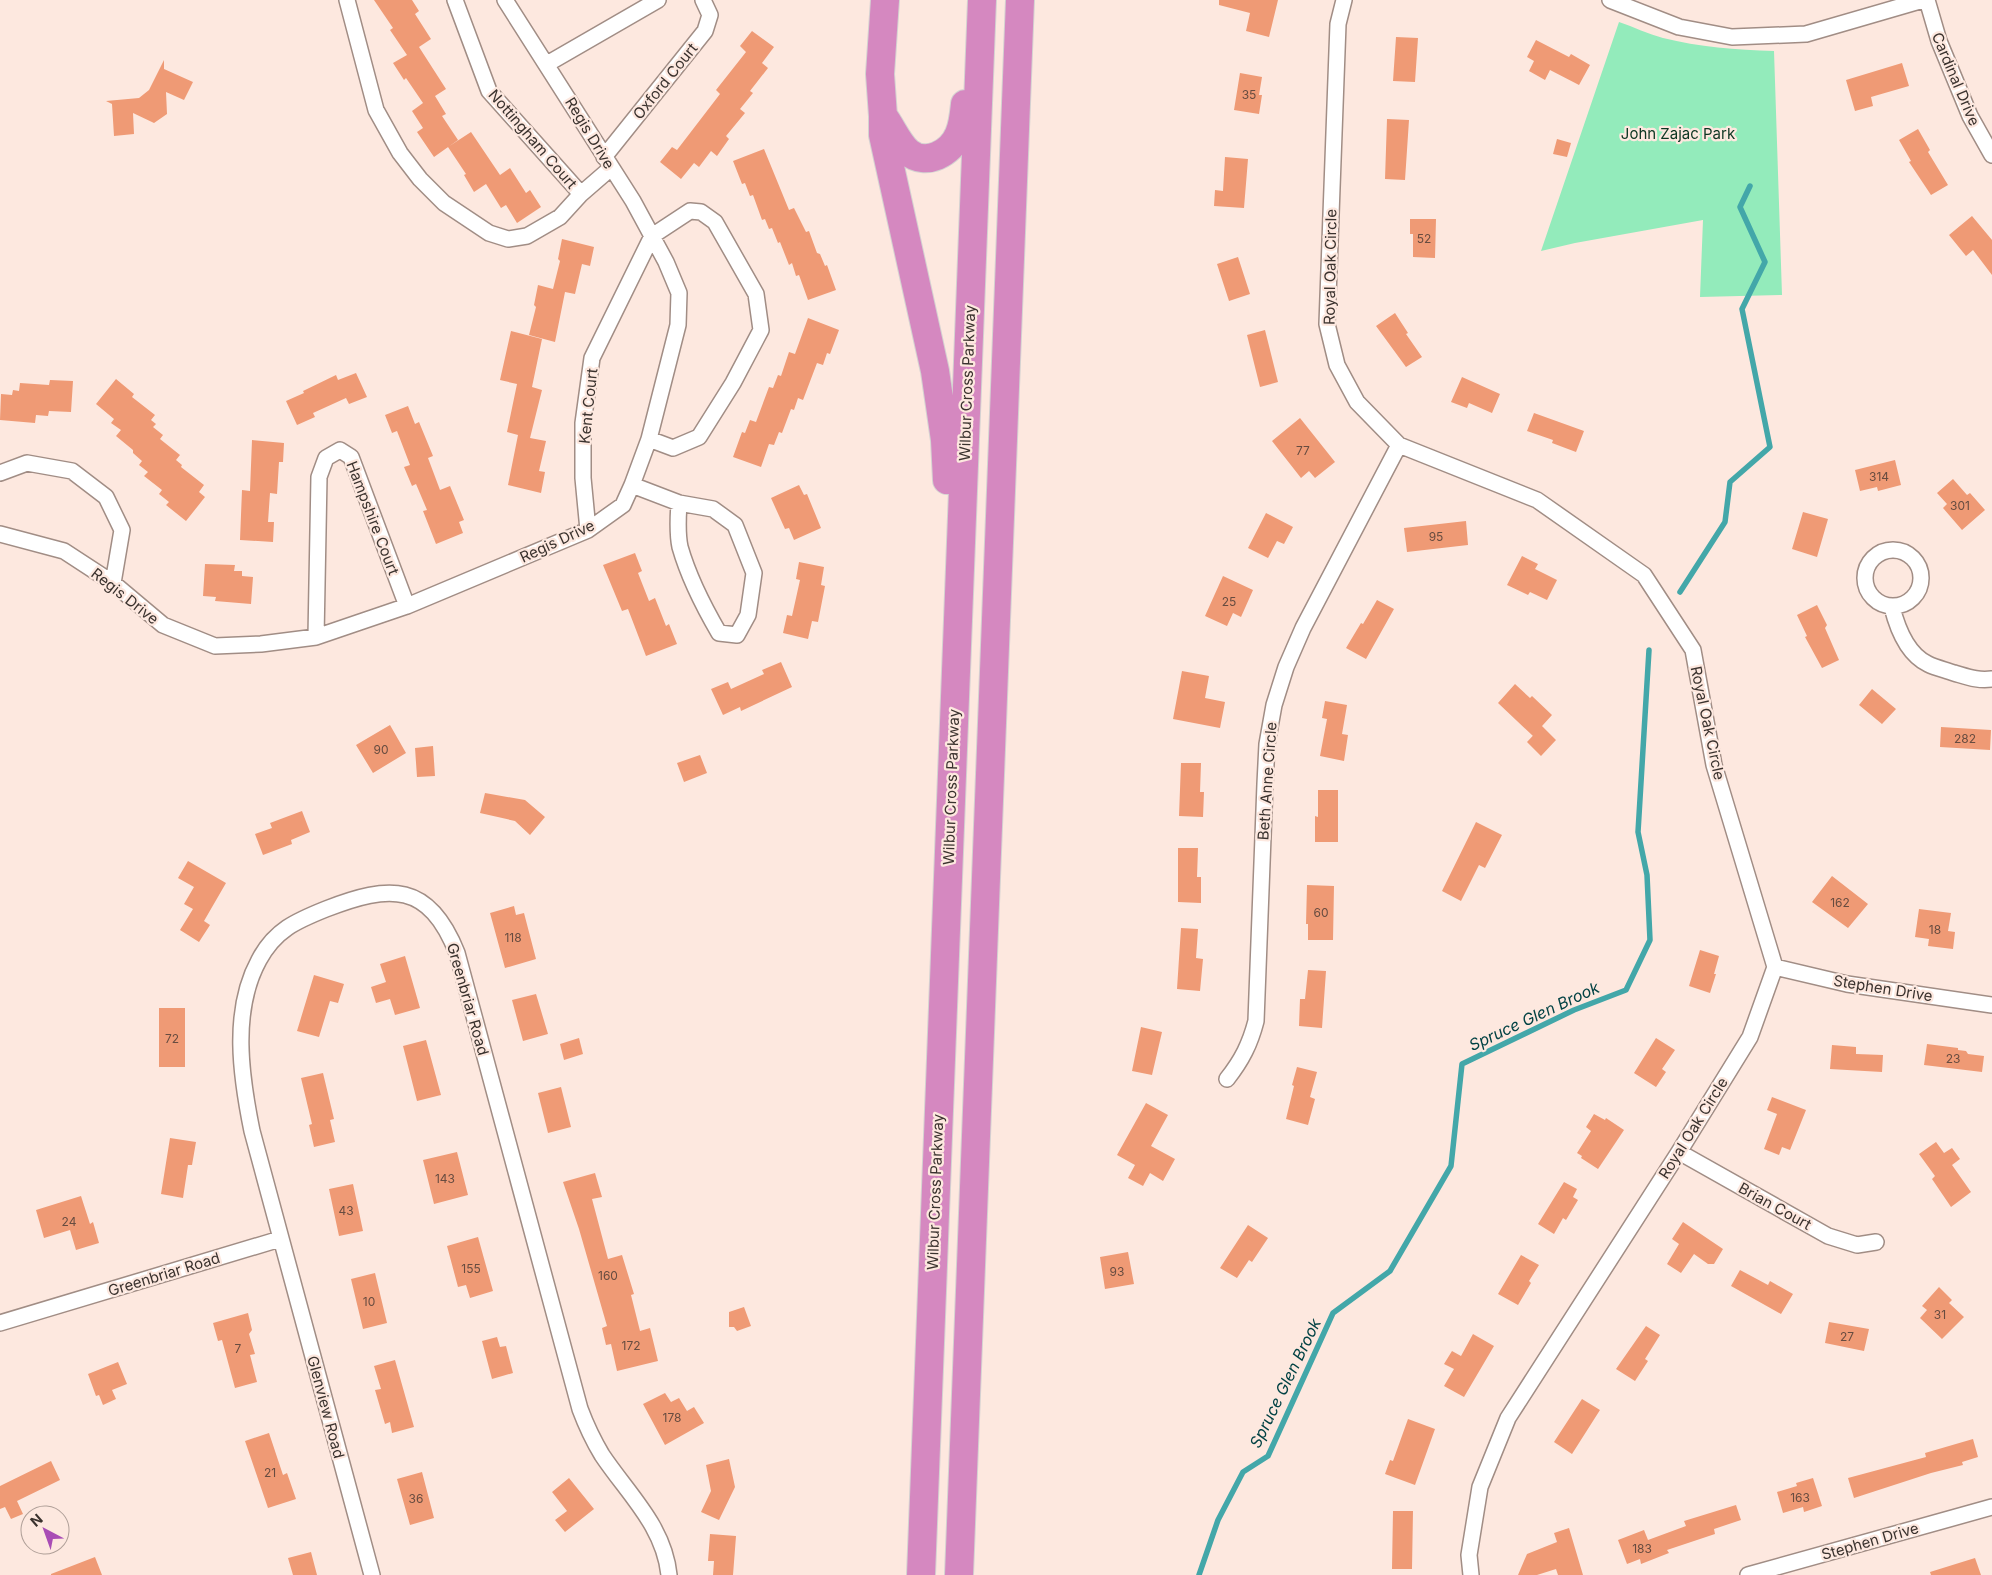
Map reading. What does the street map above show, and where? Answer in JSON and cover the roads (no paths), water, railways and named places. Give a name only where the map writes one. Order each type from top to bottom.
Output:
[{"type":"highway","points":[[885,0],[880,74],[883,140],[928,339],[940,405],[947,469],[947,554],[958,613]]},
{"type":"highway","name":"Wilbur Cross Parkway","points":[[920,1575],[982,0]]},
{"type":"highway","points":[[959,1575],[1020,0]]},
{"type":"highway","points":[[883,116],[910,154],[923,159],[945,152],[951,147],[960,133],[964,115],[966,78],[980,40]]},
{"type":"street","name":"Nottingham Court","points":[[347,0],[376,110],[400,153],[420,179],[444,203],[489,233],[508,239],[528,236],[560,217],[608,162]]},
{"type":"street","name":"Nottingham Court","points":[[455,0],[489,92],[581,194]]},
{"type":"street","name":"Regis Drive","points":[[0,534],[64,551],[113,583],[163,625],[215,646],[261,644],[316,637],[407,606],[588,530],[623,506],[649,440],[678,325],[679,293],[666,262],[633,201],[505,0]]},
{"type":"street","points":[[547,64],[658,0]]},
{"type":"street","name":"Oxford Court","points":[[608,162],[705,31],[710,15],[703,0]]},
{"type":"street","name":"Royal Oak Circle","points":[[1344,0],[1338,24],[1327,324],[1338,365],[1357,402],[1399,445],[1538,500],[1644,575],[1693,650],[1714,765],[1775,967],[1750,1037],[1679,1152],[1508,1418],[1480,1486],[1469,1555],[1471,1575]]},
{"type":"street","points":[[1610,0],[1679,27],[1732,37],[1806,34],[1922,0]]},
{"type":"street","name":"Cardinal Drive","points":[[1927,0],[1939,41],[1970,116],[1992,155]]},
{"type":"street","points":[[649,440],[673,448],[699,437],[733,383],[762,330],[756,294],[715,222],[701,212],[690,211],[652,236]]},
{"type":"street","name":"Kent Court","points":[[588,530],[583,478],[583,423],[592,358],[652,236]]},
{"type":"street","name":"Beth Anne Circle","points":[[1227,1079],[1241,1061],[1251,1042],[1256,1021],[1264,784],[1267,744],[1274,705],[1286,667],[1303,628],[1399,445]]},
{"type":"street","name":"Hampshire Court","points":[[316,637],[319,477],[326,458],[340,450],[351,457],[407,606]]},
{"type":"street","points":[[0,473],[27,464],[72,471],[106,497],[122,530],[113,583]]},
{"type":"street","points":[[632,485],[679,503],[713,509],[735,526],[754,573],[748,614],[737,635],[719,633],[707,613],[680,546],[679,503]]},
{"type":"street","points":[[1892,606],[1895,621],[1903,638],[1914,652],[1927,663],[1979,681],[1992,680]]},
{"type":"street","name":"Greenbriar Road","points":[[0,1323],[280,1239],[246,1104],[241,1048],[242,1018],[247,990],[259,960],[274,938],[294,922],[353,898],[374,893],[399,893],[418,900],[436,913],[448,931],[457,952],[580,1409],[590,1434],[602,1455],[650,1520],[667,1558],[669,1575]]},
{"type":"street","name":"Stephen Drive","points":[[1775,967],[1847,984],[1992,1005]]},
{"type":"street","name":"Brian Court","points":[[1679,1152],[1828,1236],[1857,1245],[1876,1242]]},
{"type":"street","name":"Glenview Road","points":[[280,1239],[372,1575]]},
{"type":"street","name":"Stephen Drive","points":[[1748,1575],[1992,1507]]},
{"type":"waterway","name":"Spruce Glen Brook","points":[[1680,592],[1725,522],[1730,482],[1770,447],[1742,309],[1765,262],[1740,207],[1750,186]]},
{"type":"waterway","name":"Spruce Glen Brook","points":[[1199,1575],[1218,1520],[1243,1472],[1268,1456],[1333,1313],[1390,1271],[1451,1166],[1462,1064],[1574,1010],[1626,990],[1650,940],[1647,875],[1638,832],[1649,650]]},
{"type":"park label","name":"John Zajac Park","points":[[1678,133]]}]
